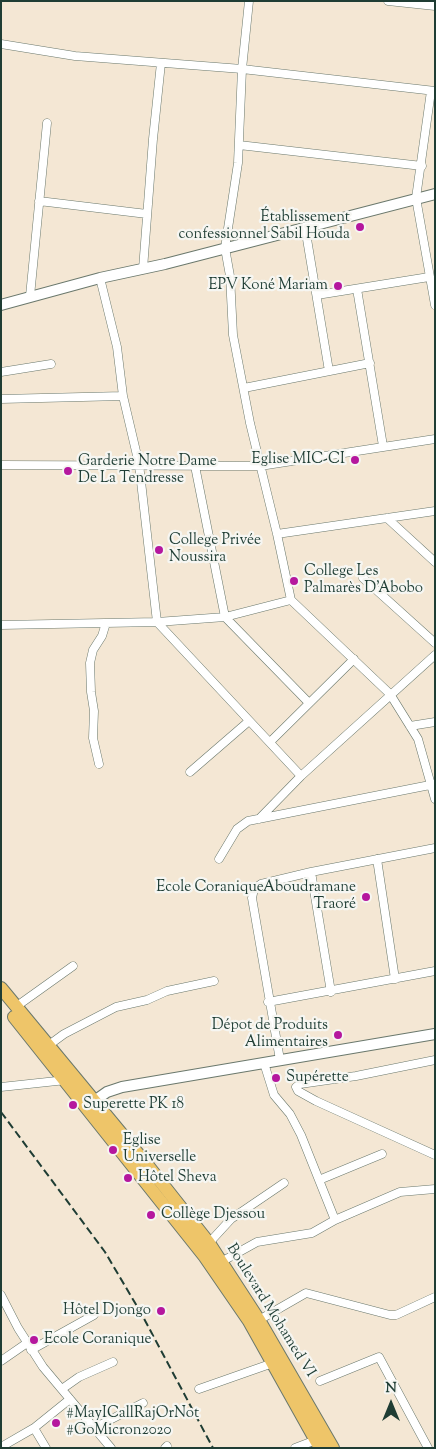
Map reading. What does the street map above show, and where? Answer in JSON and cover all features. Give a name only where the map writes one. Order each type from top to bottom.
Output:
[{"type":"main road","name":"Boulevard Mohamed VI","points":[[1,988],[49,1045],[70,1078]]},
{"type":"main road","name":"Boulevard Mohamed VI","points":[[1,1001],[70,1078],[208,1243],[259,1320],[333,1448]]},
{"type":"main road","name":"Boulevard Mohamed VI","points":[[90,1103],[206,1257],[249,1321],[318,1444]]},
{"type":"street","points":[[249,1],[242,69],[239,145],[224,248],[230,276],[233,335],[290,600],[390,694],[422,749],[433,784],[435,799]]},
{"type":"street","points":[[388,1],[435,6]]},
{"type":"street","points":[[1,44],[75,56],[242,69],[433,91],[416,198],[435,305]]},
{"type":"street","points":[[143,269],[161,63]]},
{"type":"street","points":[[30,296],[47,123]]},
{"type":"street","points":[[239,145],[422,166]]},
{"type":"street","points":[[1,305],[100,278],[143,269],[435,194]]},
{"type":"street","points":[[38,201],[147,214]]},
{"type":"street","points":[[305,227],[329,371]]},
{"type":"street","points":[[100,278],[117,346],[122,396],[139,464],[157,622],[301,776]]},
{"type":"street","points":[[317,295],[431,282]]},
{"type":"street","points":[[358,289],[383,446]]},
{"type":"street","points":[[244,388],[370,363]]},
{"type":"street","points":[[1,372],[51,364]]},
{"type":"street","points":[[1,399],[122,396]]},
{"type":"street","points":[[1,465],[139,464],[260,466],[435,439]]},
{"type":"street","points":[[196,466],[224,617],[310,703]]},
{"type":"street","points":[[277,534],[435,511]]},
{"type":"street","points":[[387,518],[435,562]]},
{"type":"street","points":[[363,578],[435,643]]},
{"type":"street","points":[[1,625],[157,622],[224,617],[290,600]]},
{"type":"street","points":[[99,764],[93,738],[94,711],[90,663],[93,650],[102,636],[106,623]]},
{"type":"street","points":[[259,819],[301,776],[435,655]]},
{"type":"street","points":[[270,742],[354,659]]},
{"type":"street","points":[[190,772],[249,721]]},
{"type":"street","points":[[410,726],[435,722]]},
{"type":"street","points":[[219,859],[236,829],[248,821],[433,784]]},
{"type":"street","points":[[280,1060],[268,1002],[252,898],[254,889],[261,884],[311,872],[435,848]]},
{"type":"street","points":[[377,859],[395,979]]},
{"type":"street","points":[[311,872],[331,992]]},
{"type":"street","points":[[17,1006],[73,966]]},
{"type":"street","points":[[268,1002],[331,992],[435,971]]},
{"type":"street","points":[[49,1045],[64,1034],[116,1007],[147,1000],[167,991],[214,982]]},
{"type":"street","points":[[90,1103],[107,1092],[122,1087],[435,1034]]},
{"type":"street","points":[[435,1060],[356,1076],[300,1084],[296,1087],[298,1091],[316,1101],[435,1155]]},
{"type":"street","points":[[264,1063],[274,1095],[290,1114],[301,1135],[335,1220]]},
{"type":"street","points":[[1,1087],[70,1078]]},
{"type":"street","points":[[319,1180],[382,1154]]},
{"type":"street","points":[[208,1243],[231,1219],[284,1183]]},
{"type":"street","points":[[221,1262],[257,1242],[312,1233],[335,1220],[400,1192],[435,1189]]},
{"type":"street","points":[[259,1320],[306,1293],[390,1315],[396,1315],[435,1297]]},
{"type":"street","points":[[1,1295],[29,1346],[111,1448]]},
{"type":"street","points":[[1,1361],[94,1315]]},
{"type":"street","points":[[320,1381],[379,1357],[428,1448]]},
{"type":"street","points":[[62,1389],[78,1377],[113,1362]]},
{"type":"street","points":[[199,1389],[273,1363]]},
{"type":"street","points":[[1,1447],[34,1428],[70,1399]]},
{"type":"street","points":[[94,1428],[143,1403]]},
{"type":"street","points":[[34,1428],[46,1448]]},
{"type":"street","points":[[295,1448],[318,1444]]},
{"type":"railway","points":[[1,1112],[105,1252],[141,1313],[213,1448]]},
{"type":"place","name":"Établissement confessionnel Sabil Houda","points":[[360,227]]},
{"type":"place","name":"EPV Koné Mariam","points":[[338,286]]},
{"type":"place","name":"Eglise MIC-CI","points":[[355,460]]},
{"type":"place","name":"Garderie Notre Dame De La Tendresse","points":[[68,471]]},
{"type":"place","name":"College Privée Noussira","points":[[159,550]]},
{"type":"place","name":"College Les Palmarès D'Abobo","points":[[294,581]]},
{"type":"place","name":"Ecole CoraniqueAboudramane Traoré","points":[[366,897]]},
{"type":"place","name":"Dépot de Produits Alimentaires","points":[[338,1035]]},
{"type":"place","name":"Supérette","points":[[276,1078]]},
{"type":"place","name":"Superette PK 18","points":[[73,1105]]},
{"type":"place","name":"Eglise Universelle","points":[[113,1150]]},
{"type":"place","name":"Hôtel Sheva","points":[[128,1178]]},
{"type":"place","name":"Collège Djessou","points":[[151,1215]]},
{"type":"place","name":"Hôtel Djongo","points":[[161,1311]]},
{"type":"place","name":"Ecole Coranique","points":[[34,1340]]},
{"type":"place","name":"#MayICallRajOrNot #GoMicron2020","points":[[56,1423]]}]
